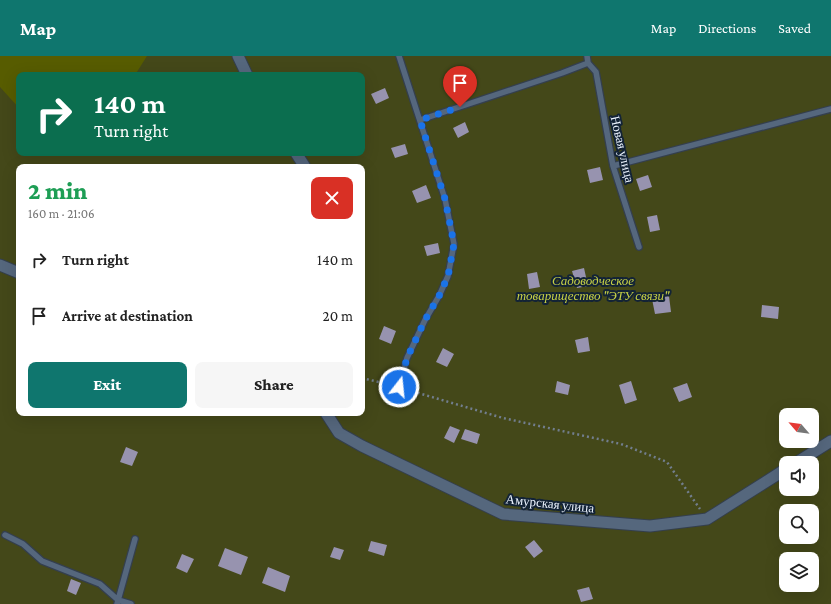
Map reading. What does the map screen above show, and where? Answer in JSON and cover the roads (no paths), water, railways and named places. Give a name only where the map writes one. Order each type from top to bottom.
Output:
[{"type":"street","points":[[238,56],[246,72]]},
{"type":"street","points":[[0,265],[16,272]]},
{"type":"street","name":"Амурская улица","points":[[328,416],[339,433],[362,446],[503,514],[650,526],[707,519],[779,473]]},
{"type":"street","points":[[807,456],[831,441]]},
{"type":"lane","points":[[399,387],[407,358],[448,276],[454,244],[445,199],[400,56]]},
{"type":"lane","name":"Новая улица","points":[[587,56],[588,63],[596,72],[613,166],[639,247]]},
{"type":"lane","points":[[420,120],[588,63]]},
{"type":"lane","points":[[613,166],[831,109]]},
{"type":"lane","points":[[5,535],[23,544],[42,561],[100,584],[118,602],[131,604]]},
{"type":"lane","points":[[118,602],[135,539]]},
{"type":"park label","name":"Садоводческое товарищество \"ЭТУ связи\"","points":[[593,288]]}]
